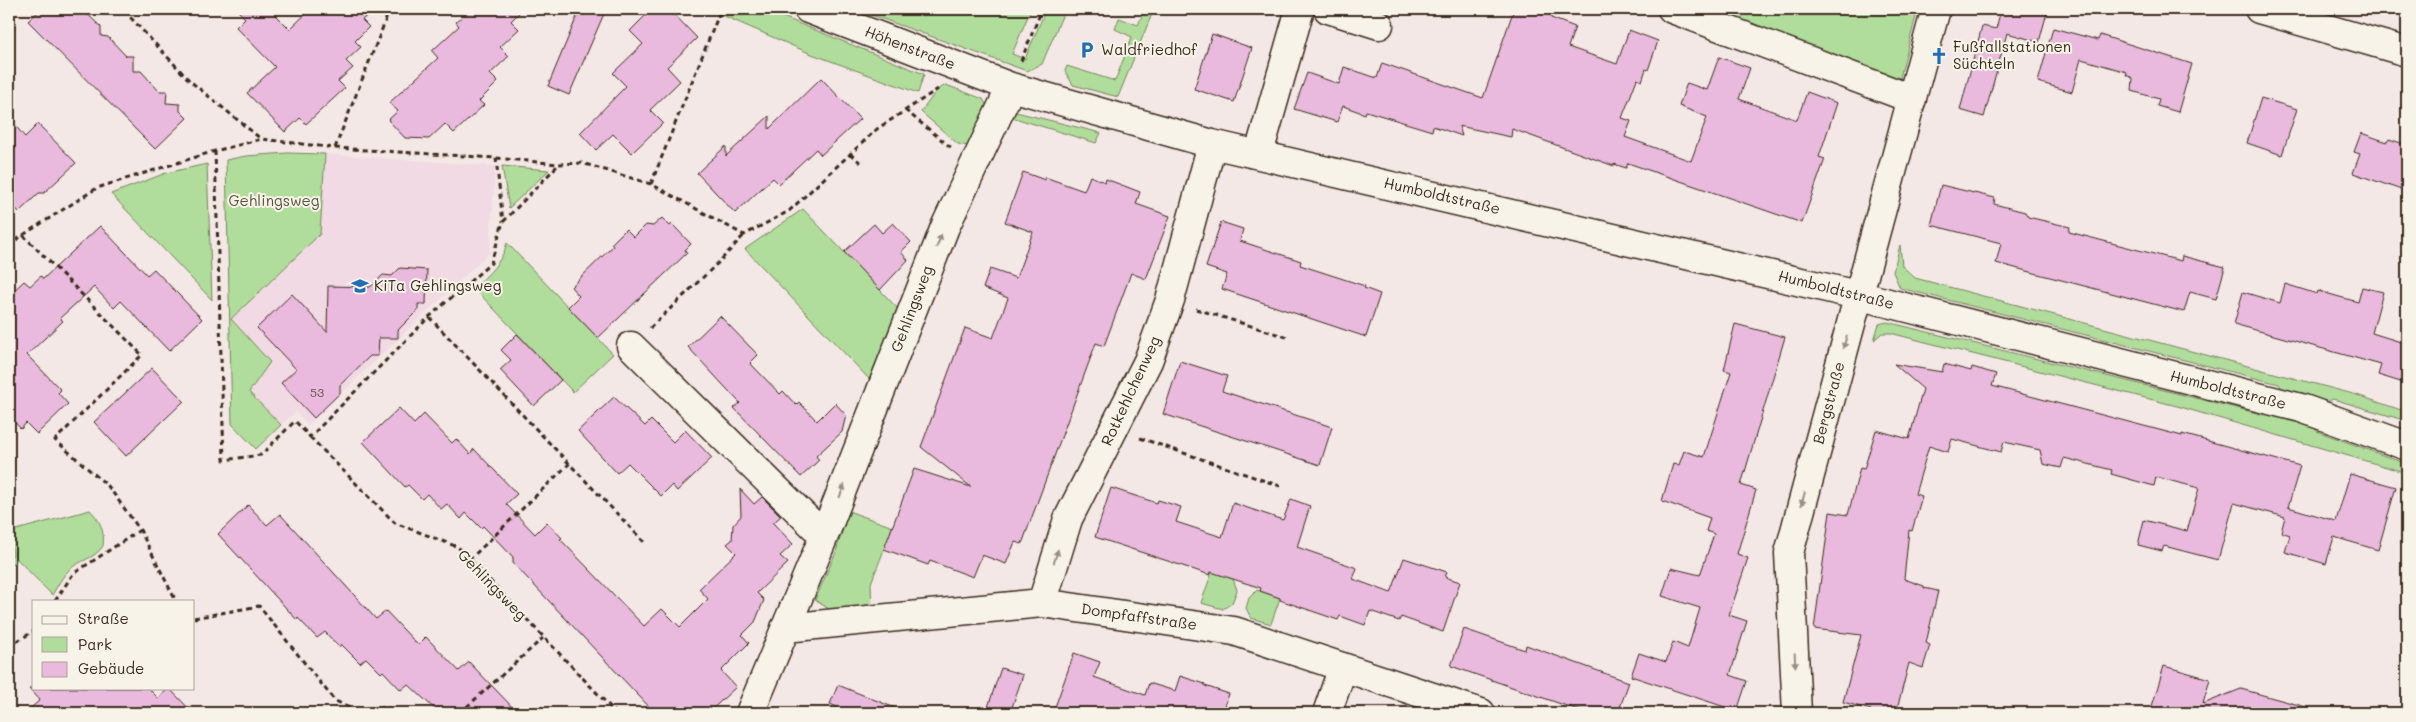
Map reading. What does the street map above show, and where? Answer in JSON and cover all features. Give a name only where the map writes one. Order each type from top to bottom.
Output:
[{"type":"street","name":"Höhenstraße","points":[[808,9],[1011,88]]},
{"type":"street","points":[[1259,153],[1300,9]]},
{"type":"street","points":[[1328,9],[1379,25]]},
{"type":"street","points":[[1672,9],[1912,99]]},
{"type":"street","name":"Bergstraße","points":[[1798,713],[1789,553],[1857,295],[1936,9]]},
{"type":"street","points":[[2259,9],[2407,52]]},
{"type":"street","name":"Humboldtstraße","points":[[1011,88],[1212,144],[1259,153],[1857,295],[2301,408],[2407,446]]},
{"type":"street","name":"Gehlingsweg","points":[[750,713],[824,536],[945,227],[1011,88]]},
{"type":"street","name":"Rotkehlchenweg","points":[[1042,603],[1068,519],[1148,361],[1170,300],[1212,144]]},
{"type":"street","points":[[631,346],[824,536]]},
{"type":"street","name":"Dompfaffstraße","points":[[786,628],[1042,603],[1234,631],[1481,713]]},
{"type":"street","points":[[1327,713],[1342,667]]},
{"type":"path","points":[[127,9],[130,17],[190,81],[262,139]]},
{"type":"path","points":[[335,148],[390,9]]},
{"type":"path","points":[[652,184],[721,9]]},
{"type":"path","points":[[1011,88],[1042,9]]},
{"type":"path","points":[[1013,58],[1021,61]]},
{"type":"path","points":[[631,346],[720,261],[744,235],[789,212],[877,129],[967,70]]},
{"type":"path","points":[[905,110],[973,165]]},
{"type":"path","points":[[9,246],[23,234],[97,188],[215,151],[262,139],[335,148],[559,164],[582,163],[652,184],[744,235]]},
{"type":"path","name":"Gehlingsweg","points":[[215,151],[224,460],[261,455],[295,421],[395,523],[458,547],[542,638],[616,713]]},
{"type":"path","points":[[850,154],[861,163]]},
{"type":"path","points":[[310,437],[429,317],[491,263],[503,222],[496,158]]},
{"type":"path","points":[[503,222],[559,164]]},
{"type":"path","points":[[23,234],[142,355],[55,440],[108,486],[140,530],[175,600]]},
{"type":"path","points":[[1170,300],[1290,338]]},
{"type":"path","points":[[429,317],[646,544]]},
{"type":"path","points":[[1113,428],[1283,487]]},
{"type":"path","points":[[469,560],[570,463]]},
{"type":"path","points":[[56,600],[73,574],[140,530]]},
{"type":"path","points":[[195,618],[259,606],[334,701],[362,712],[387,707],[394,713]]},
{"type":"path","points":[[9,646],[32,632]]},
{"type":"path","points":[[460,713],[542,638]]},
{"type":"shaded area","name":"KiTa Gehlingsweg","points":[[325,154],[495,166],[490,252],[308,425],[296,412],[281,425],[249,392],[231,320],[320,234]]},
{"type":"green space","points":[[708,9],[763,9],[924,74],[918,93],[809,53]]},
{"type":"green space","points":[[855,9],[1031,9],[1012,54],[1025,59],[1046,9],[1065,9],[1042,64],[1027,71]]},
{"type":"green space","points":[[1145,9],[1154,9],[1118,97],[1073,85],[1065,71],[1067,66],[1115,81],[1132,37],[1115,29],[1119,18],[1138,25]]},
{"type":"green space","points":[[1696,9],[1918,9],[1899,81]]},
{"type":"green space","points":[[946,85],[983,99],[988,108],[968,146],[958,144],[921,112],[937,90]]},
{"type":"green space","points":[[1016,112],[1101,133],[1096,143],[1008,116]]},
{"type":"green space","name":"Gehlingsweg","points":[[287,153],[325,154],[320,234],[231,319],[270,362],[249,392],[281,425],[256,449],[232,424],[226,160],[246,156]]},
{"type":"green space","points":[[207,164],[212,300],[111,194],[166,173]]},
{"type":"green space","points":[[502,166],[549,170],[509,208]]},
{"type":"green space","points":[[803,209],[900,311],[870,380],[745,249]]},
{"type":"green space","points":[[507,243],[613,354],[573,392],[474,288],[498,262]]},
{"type":"green space","points":[[1900,245],[1902,266],[1915,278],[2357,395],[2407,412],[2407,421],[2333,399],[2319,406],[2289,398],[2279,384],[1900,288],[1893,272]]},
{"type":"green space","points":[[1887,322],[2265,415],[2279,412],[2294,414],[2312,425],[2317,431],[2407,464],[2407,473],[2177,406],[1890,333],[1882,333],[1874,340],[1879,324]]},
{"type":"green space","points":[[90,510],[101,526],[103,546],[91,557],[72,567],[52,595],[17,559],[9,567],[9,557],[13,555],[9,532]]},
{"type":"green space","points":[[848,511],[893,527],[871,583],[872,613],[838,615],[815,600],[836,552]]},
{"type":"green space","points":[[1212,572],[1233,579],[1237,590],[1232,603],[1223,609],[1201,603]]},
{"type":"green space","points":[[1257,590],[1280,598],[1271,624],[1251,618],[1246,608],[1249,598]]},
{"type":"building","points":[[41,9],[82,9],[101,27],[101,36],[108,37],[126,56],[133,56],[133,71],[141,71],[159,91],[167,91],[166,103],[180,104],[180,111],[187,118],[155,149],[28,21]]},
{"type":"building","points":[[236,9],[270,9],[290,29],[311,9],[375,9],[362,20],[369,27],[355,41],[361,47],[346,61],[353,68],[338,81],[345,88],[306,124],[300,118],[285,132],[247,93],[275,67],[236,27],[245,18]]},
{"type":"building","points":[[471,9],[523,9],[511,21],[519,29],[500,47],[509,56],[490,74],[498,82],[479,101],[484,105],[454,133],[445,124],[429,139],[405,138],[388,120],[398,111],[389,103],[438,58],[432,51],[459,26],[456,22]]},
{"type":"building","points":[[580,9],[606,9],[569,95],[548,86]]},
{"type":"building","points":[[652,9],[669,9],[697,38],[667,67],[680,81],[650,110],[663,123],[632,153],[613,134],[596,150],[580,133],[626,86],[613,73],[643,44],[630,31]]},
{"type":"building","points":[[1514,9],[1554,9],[1551,18],[1575,27],[1568,47],[1617,64],[1629,30],[1658,41],[1648,70],[1646,69],[1642,81],[1637,79],[1622,118],[1631,121],[1625,137],[1691,161],[1707,117],[1679,106],[1687,83],[1707,90],[1719,57],[1750,68],[1739,99],[1797,120],[1807,92],[1837,103],[1819,157],[1825,159],[1802,223],[1628,163],[1626,168],[1614,164],[1614,166],[1512,129],[1511,137],[1459,126],[1462,136],[1433,126],[1432,131],[1366,111],[1365,114],[1343,106],[1337,122],[1294,109],[1307,73],[1339,84],[1344,67],[1377,78],[1382,63],[1483,98]]},
{"type":"building","points":[[2001,9],[2048,9],[2039,42],[2007,33],[1984,117],[1960,110],[1982,26],[1996,29]]},
{"type":"building","points":[[2053,28],[2098,40],[2100,35],[2192,64],[2178,112],[2157,106],[2159,99],[2132,91],[2133,78],[2126,75],[2127,72],[2081,59],[2072,92],[2038,82]]},
{"type":"building","points":[[1212,34],[1252,48],[1234,102],[1194,89]]},
{"type":"building","points":[[821,78],[860,119],[821,155],[816,149],[779,184],[773,178],[735,213],[697,173],[726,146],[726,156],[769,116],[769,129]]},
{"type":"building","points":[[2261,98],[2297,109],[2282,155],[2247,143]]},
{"type":"building","points":[[13,123],[25,137],[38,124],[76,163],[44,193],[39,193],[19,212],[9,201],[9,155],[13,151]]},
{"type":"building","points":[[2361,133],[2387,142],[2389,139],[2407,145],[2407,192],[2353,173],[2360,154],[2354,152]]},
{"type":"building","points":[[1023,172],[1045,180],[1045,177],[1084,191],[1090,176],[1105,182],[1106,179],[1140,192],[1136,204],[1170,216],[1146,279],[1131,273],[1104,346],[1096,343],[1022,544],[1015,542],[1006,564],[982,555],[973,577],[930,561],[928,565],[884,549],[914,469],[971,487],[921,447],[965,328],[993,338],[1008,298],[983,288],[990,269],[1016,278],[1033,232],[1005,222]]},
{"type":"building","points":[[1941,185],[1995,198],[1994,204],[2025,212],[2028,217],[2070,227],[2069,232],[2181,261],[2182,256],[2225,267],[2216,299],[2190,292],[2184,312],[1996,263],[2001,243],[1931,225]]},
{"type":"building","points":[[662,218],[670,226],[672,224],[691,244],[685,250],[687,253],[598,338],[568,307],[579,296],[571,287],[613,246],[611,244],[626,229],[634,237],[646,225],[653,226]]},
{"type":"building","points":[[1221,222],[1243,229],[1240,241],[1301,261],[1300,265],[1365,286],[1364,288],[1380,294],[1366,337],[1222,289],[1227,274],[1206,267]]},
{"type":"building","points":[[893,223],[911,242],[901,252],[908,260],[880,290],[844,252],[874,224],[882,233]]},
{"type":"building","points":[[100,226],[147,275],[154,269],[202,319],[169,351],[121,301],[114,308],[94,287],[60,318],[63,321],[27,355],[61,390],[58,393],[68,404],[37,434],[26,423],[21,429],[9,416],[9,295],[24,281],[30,286],[41,276],[43,279]]},
{"type":"building","points":[[400,268],[427,270],[426,304],[418,304],[418,310],[398,330],[398,338],[379,338],[378,356],[370,356],[340,385],[340,393],[314,418],[281,383],[296,369],[257,328],[292,294],[327,332],[328,286],[370,287],[383,275],[392,276]]},
{"type":"building","points":[[2285,284],[2317,294],[2318,291],[2358,302],[2362,287],[2383,292],[2372,333],[2407,344],[2407,384],[2378,375],[2381,365],[2234,324],[2243,292],[2280,303]]},
{"type":"building","points":[[720,316],[758,355],[750,363],[780,394],[783,391],[796,405],[799,402],[817,421],[835,403],[846,415],[842,432],[816,456],[819,460],[801,477],[734,408],[740,403],[688,347]]},
{"type":"building","points":[[1735,324],[1785,337],[1741,485],[1756,490],[1737,554],[1748,558],[1729,615],[1747,621],[1730,675],[1747,681],[1737,711],[1631,676],[1639,653],[1666,662],[1673,642],[1688,648],[1700,608],[1662,596],[1671,568],[1700,575],[1714,534],[1706,531],[1710,518],[1662,501],[1673,464],[1679,465],[1684,451],[1704,457],[1731,372],[1724,370]]},
{"type":"building","points":[[517,334],[561,380],[534,406],[500,370],[511,360],[501,350]]},
{"type":"building","points":[[1180,361],[1227,376],[1222,391],[1332,427],[1320,465],[1163,414]]},
{"type":"building","points":[[1894,364],[1942,372],[1944,364],[1971,371],[1972,367],[1996,374],[1992,386],[2300,466],[2288,507],[2336,521],[2350,474],[2396,487],[2378,550],[2334,537],[2326,564],[2285,552],[2290,535],[2281,532],[2285,517],[2234,503],[2218,560],[2164,546],[2162,551],[2138,545],[2144,520],[2187,531],[2199,488],[2156,477],[2154,486],[2111,474],[2112,470],[2064,458],[2061,468],[2043,464],[2040,450],[2004,442],[2001,452],[1952,439],[1948,452],[1929,446],[1915,494],[1922,496],[1912,531],[1909,530],[1904,579],[1924,586],[1924,588],[1938,591],[1926,643],[1930,645],[1923,668],[1909,663],[1896,713],[1869,713],[1871,710],[1843,702],[1861,635],[1814,629],[1830,512],[1848,515],[1860,468],[1864,469],[1876,430],[1909,439],[1923,389]]},
{"type":"building","points":[[152,368],[184,401],[126,456],[94,422]]},
{"type":"building","points":[[614,397],[645,426],[651,420],[673,442],[685,430],[712,458],[677,491],[672,485],[661,496],[628,463],[617,473],[578,431]]},
{"type":"building","points":[[399,408],[414,424],[424,414],[452,443],[456,439],[470,454],[474,449],[517,494],[506,504],[535,534],[547,522],[562,538],[560,539],[644,626],[662,609],[680,627],[708,599],[699,589],[736,553],[727,544],[732,540],[733,525],[741,516],[740,489],[754,504],[762,497],[781,516],[773,523],[793,544],[780,556],[788,563],[757,593],[764,600],[755,622],[742,635],[749,643],[721,671],[736,687],[708,713],[655,713],[513,563],[513,557],[483,526],[481,528],[466,513],[461,519],[447,504],[441,509],[427,494],[422,499],[408,485],[405,487],[363,442]]},
{"type":"building","points":[[1111,488],[1157,503],[1158,500],[1181,507],[1176,522],[1222,537],[1233,503],[1283,520],[1291,499],[1310,506],[1297,547],[1357,568],[1353,579],[1391,593],[1404,558],[1447,572],[1445,577],[1460,582],[1443,632],[1401,617],[1399,621],[1370,611],[1365,625],[1340,616],[1338,620],[1280,600],[1280,598],[1260,591],[1261,588],[1211,572],[1210,575],[1095,537]]},
{"type":"building","points":[[248,505],[267,525],[280,514],[376,619],[386,611],[418,645],[426,637],[459,671],[469,662],[518,713],[439,713],[408,684],[401,690],[383,671],[381,673],[366,658],[360,663],[341,644],[339,647],[325,632],[317,638],[298,618],[297,620],[218,534]]},
{"type":"building","points":[[1464,629],[1525,650],[1526,645],[1629,682],[1618,713],[1587,713],[1451,666]]},
{"type":"building","points":[[1074,653],[1100,662],[1094,677],[1145,695],[1149,683],[1175,691],[1180,676],[1205,684],[1205,686],[1229,694],[1224,709],[1228,710],[1227,713],[1053,713]]},
{"type":"building","points":[[2164,666],[2210,679],[2203,704],[2241,689],[2306,707],[2305,713],[2150,713]]},
{"type":"building","points":[[1001,668],[1023,675],[1010,713],[986,713]]},
{"type":"building","points":[[838,685],[905,713],[834,713],[837,707],[830,704]]},
{"type":"building","points":[[29,688],[32,688],[32,690],[150,690],[158,698],[167,690],[171,690],[193,713],[25,713],[40,700]]},
{"type":"place","name":"Waldfriedhof","points":[[1087,50]]},
{"type":"place","name":"Fußfallstationen Süchteln","points":[[1939,56]]},
{"type":"place","name":"KiTa Gehlingsweg","points":[[360,286]]}]
